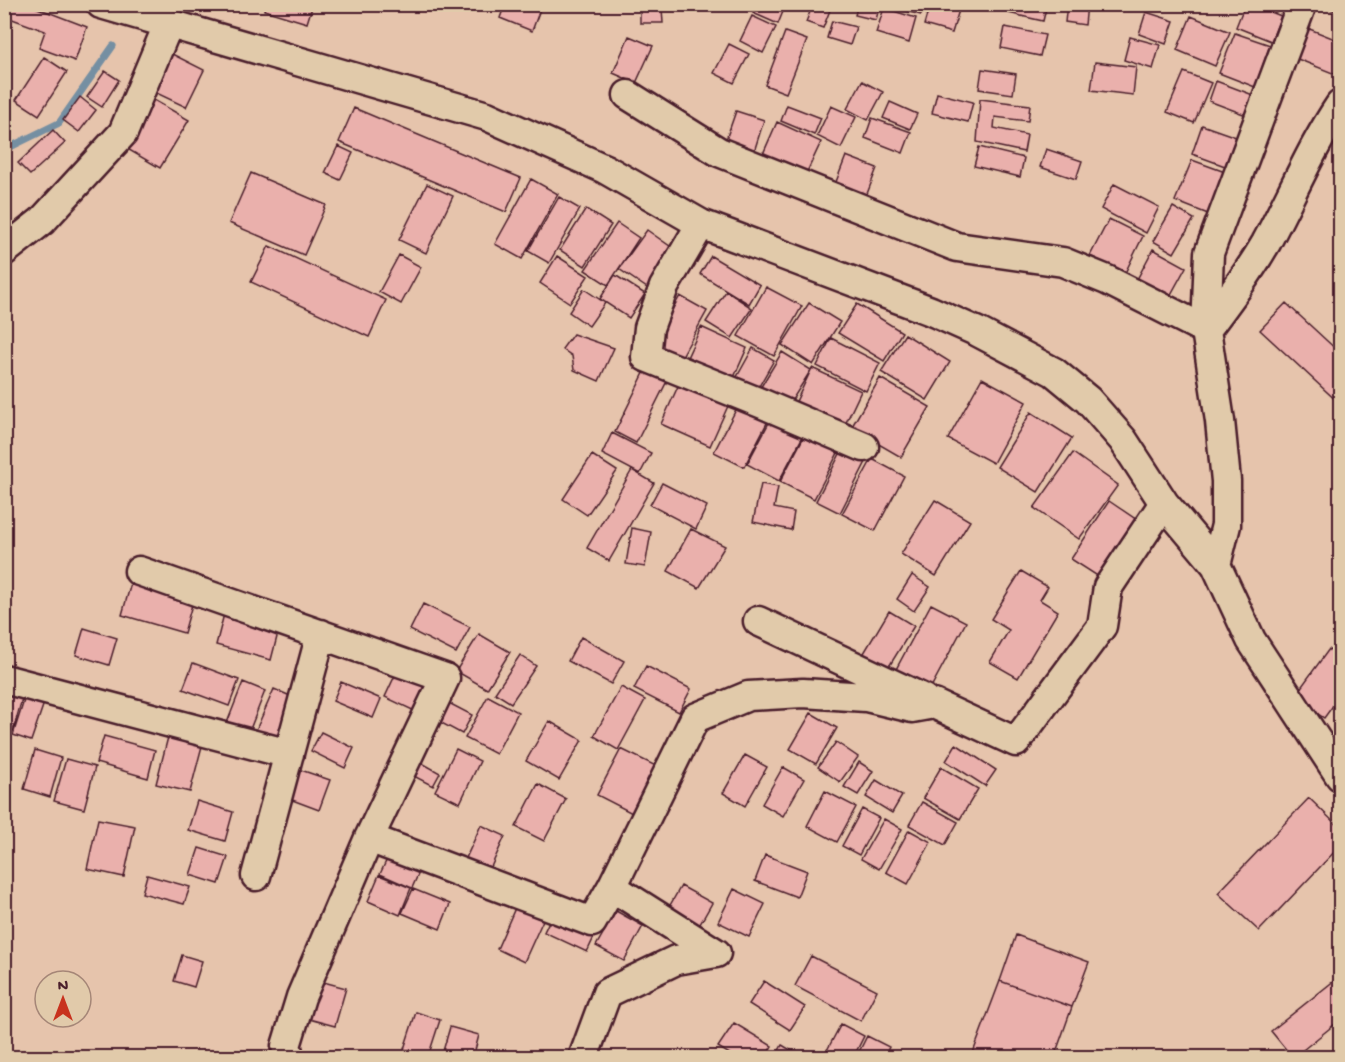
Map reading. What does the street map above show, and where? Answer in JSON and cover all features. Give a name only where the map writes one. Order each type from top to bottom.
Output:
[{"type":"street","points":[[101,4],[487,116],[604,169],[701,224],[931,311],[978,332],[1054,372],[1088,400],[1123,440],[1164,504],[1216,566],[1251,640],[1341,776]]},
{"type":"street","points":[[1216,566],[1226,525],[1226,481],[1220,421],[1206,330],[1209,253],[1302,4]]},
{"type":"street","points":[[4,251],[42,221],[123,134],[168,25]]},
{"type":"street","points":[[628,95],[719,152],[957,247],[1063,262],[1107,280],[1206,330]]},
{"type":"street","points":[[1206,330],[1235,292],[1265,243],[1323,130],[1341,105]]},
{"type":"street","points":[[701,224],[664,288],[649,328],[646,357],[864,447]]},
{"type":"street","points":[[758,621],[1016,741],[1102,626],[1108,588],[1164,504]]},
{"type":"street","points":[[139,571],[446,678],[369,838],[301,997],[286,1046],[290,1058]]},
{"type":"street","points":[[256,876],[321,634]]},
{"type":"street","points":[[4,679],[289,754]]},
{"type":"street","points":[[369,838],[592,922],[612,887],[695,718],[748,696],[803,693],[866,697],[912,708],[934,704]]},
{"type":"street","points":[[583,1058],[607,993],[676,960],[716,953],[612,887]]},
{"type":"building","points":[[4,4],[27,4],[87,27],[75,61],[39,48],[45,31],[4,16]]},
{"type":"building","points":[[265,4],[313,4],[307,23],[264,10]]},
{"type":"building","points":[[505,4],[542,4],[532,31],[500,18]]},
{"type":"building","points":[[756,4],[786,4],[778,24],[753,13]]},
{"type":"building","points":[[813,4],[832,5],[823,28],[806,22]]},
{"type":"building","points":[[858,4],[880,4],[876,20],[855,15]]},
{"type":"building","points":[[903,4],[924,4],[921,15],[902,10]]},
{"type":"building","points":[[930,4],[940,4],[959,10],[952,33],[924,25]]},
{"type":"building","points":[[1010,4],[1047,4],[1043,21],[1008,13]]},
{"type":"building","points":[[1067,4],[1087,4],[1085,25],[1065,22]]},
{"type":"building","points":[[1245,4],[1281,16],[1271,41],[1236,27]]},
{"type":"building","points":[[1318,4],[1340,4],[1340,13]]},
{"type":"building","points":[[640,8],[662,8],[663,23],[640,23]]},
{"type":"building","points":[[884,8],[916,18],[909,43],[876,33]]},
{"type":"building","points":[[1146,12],[1174,21],[1166,44],[1139,34]]},
{"type":"building","points":[[752,16],[776,27],[763,53],[740,41]]},
{"type":"building","points":[[1191,16],[1230,32],[1215,66],[1177,50]]},
{"type":"building","points":[[832,21],[856,27],[850,45],[827,38]]},
{"type":"building","points":[[1302,26],[1340,41],[1340,76],[1290,56]]},
{"type":"building","points":[[1005,27],[1045,35],[1040,56],[1001,48]]},
{"type":"building","points":[[785,32],[807,40],[786,93],[765,85]]},
{"type":"building","points":[[1235,33],[1270,45],[1255,87],[1219,73]]},
{"type":"building","points":[[629,36],[653,46],[636,83],[613,73]]},
{"type":"building","points":[[1130,37],[1160,45],[1153,69],[1124,60]]},
{"type":"building","points":[[729,44],[749,54],[734,83],[714,73]]},
{"type":"building","points":[[166,51],[204,70],[186,107],[148,89]]},
{"type":"building","points":[[44,57],[67,72],[39,115],[16,100]]},
{"type":"building","points":[[1095,62],[1136,67],[1133,95],[1091,90]]},
{"type":"building","points":[[982,69],[1016,74],[1013,94],[979,89]]},
{"type":"building","points":[[105,71],[119,80],[102,107],[87,97]]},
{"type":"building","points":[[1184,72],[1211,83],[1194,123],[1167,112]]},
{"type":"building","points":[[862,81],[883,92],[868,120],[847,109]]},
{"type":"building","points":[[1216,81],[1253,95],[1246,115],[1209,101]]},
{"type":"building","points":[[937,93],[973,102],[968,122],[932,113]]},
{"type":"building","points":[[80,97],[96,110],[79,132],[63,120]]},
{"type":"building","points":[[152,99],[189,120],[160,168],[124,147]]},
{"type":"building","points":[[980,99],[1030,105],[1028,121],[995,117],[994,128],[1027,135],[1024,152],[977,142]]},
{"type":"building","points":[[890,102],[917,114],[910,129],[883,118]]},
{"type":"building","points":[[787,105],[821,118],[814,135],[781,121]]},
{"type":"building","points":[[831,106],[856,117],[841,148],[817,136]]},
{"type":"building","points":[[354,108],[521,178],[506,212],[339,142]]},
{"type":"building","points":[[736,111],[764,120],[752,158],[723,148]]},
{"type":"building","points":[[872,118],[911,132],[903,153],[865,138]]},
{"type":"building","points":[[777,122],[821,142],[806,174],[763,154]]},
{"type":"building","points":[[1202,125],[1236,137],[1225,166],[1192,154]]},
{"type":"building","points":[[53,130],[65,143],[30,175],[18,163]]},
{"type":"building","points":[[338,146],[353,153],[340,180],[325,173]]},
{"type":"building","points":[[979,147],[1024,158],[1020,177],[974,166]]},
{"type":"building","points":[[1046,149],[1082,161],[1076,179],[1040,167]]},
{"type":"building","points":[[846,156],[877,168],[865,199],[834,187]]},
{"type":"building","points":[[1192,160],[1225,172],[1208,214],[1175,201]]},
{"type":"building","points":[[251,173],[326,205],[304,255],[229,223]]},
{"type":"building","points":[[531,179],[558,194],[522,259],[495,244]]},
{"type":"building","points":[[427,184],[453,196],[426,253],[399,240]]},
{"type":"building","points":[[1114,184],[1159,207],[1146,233],[1101,209]]},
{"type":"building","points":[[559,197],[580,209],[549,263],[528,251]]},
{"type":"building","points":[[1173,207],[1194,219],[1174,253],[1153,241]]},
{"type":"building","points":[[586,209],[611,225],[585,266],[560,250]]},
{"type":"building","points":[[1109,219],[1143,236],[1125,273],[1090,256]]},
{"type":"building","points":[[617,223],[639,238],[608,285],[585,270]]},
{"type":"building","points":[[647,230],[674,249],[647,288],[619,269]]},
{"type":"building","points":[[269,246],[386,300],[369,337],[251,282]]},
{"type":"building","points":[[1153,249],[1186,267],[1164,307],[1132,289]]},
{"type":"building","points":[[399,255],[421,267],[401,304],[379,292]]},
{"type":"building","points":[[557,256],[588,276],[570,303],[540,283]]},
{"type":"building","points":[[711,256],[760,285],[749,304],[700,274]]},
{"type":"building","points":[[615,275],[645,294],[629,318],[600,299]]},
{"type":"building","points":[[766,287],[802,306],[774,356],[738,336]]},
{"type":"building","points":[[584,289],[605,303],[589,326],[569,312]]},
{"type":"building","points":[[726,291],[752,308],[732,338],[706,322]]},
{"type":"building","points":[[680,296],[707,311],[677,365],[650,349]]},
{"type":"building","points":[[809,303],[840,322],[813,365],[782,345]]},
{"type":"building","points":[[1286,303],[1340,353],[1340,404],[1260,330]]},
{"type":"building","points":[[857,304],[902,332],[884,361],[838,333]]},
{"type":"building","points":[[701,327],[747,348],[731,384],[685,362]]},
{"type":"building","points":[[573,334],[614,348],[599,381],[574,370],[572,356],[562,349]]},
{"type":"building","points":[[905,334],[950,362],[927,400],[881,372]]},
{"type":"building","points":[[831,338],[880,363],[866,391],[817,366]]},
{"type":"building","points":[[753,348],[774,360],[754,395],[733,384]]},
{"type":"building","points":[[782,352],[811,370],[787,408],[759,390]]},
{"type":"building","points":[[648,365],[670,375],[636,443],[615,432]]},
{"type":"building","points":[[812,368],[861,391],[841,433],[792,410]]},
{"type":"building","points":[[880,378],[930,407],[901,457],[851,428]]},
{"type":"building","points":[[982,378],[1026,402],[993,463],[948,439]]},
{"type":"building","points":[[679,384],[728,406],[710,446],[661,424]]},
{"type":"building","points":[[740,402],[770,417],[744,467],[714,452]]},
{"type":"building","points":[[1031,412],[1072,438],[1038,492],[997,467]]},
{"type":"building","points":[[772,417],[804,434],[779,481],[747,464]]},
{"type":"building","points":[[808,429],[841,447],[814,499],[780,482]]},
{"type":"building","points":[[612,433],[651,453],[640,474],[602,454]]},
{"type":"building","points":[[845,444],[869,456],[840,513],[816,501]]},
{"type":"building","points":[[1073,453],[1118,485],[1079,539],[1034,508]]},
{"type":"building","points":[[592,455],[617,471],[587,515],[563,499]]},
{"type":"building","points":[[872,459],[904,476],[875,531],[842,514]]},
{"type":"building","points":[[632,470],[654,483],[609,561],[587,548]]},
{"type":"building","points":[[662,483],[707,506],[696,529],[650,505]]},
{"type":"building","points":[[761,484],[778,487],[774,508],[794,512],[791,530],[753,522]]},
{"type":"building","points":[[935,500],[970,521],[936,576],[901,554]]},
{"type":"building","points":[[1109,501],[1137,520],[1099,577],[1071,559]]},
{"type":"building","points":[[632,528],[651,532],[645,567],[626,564]]},
{"type":"building","points":[[691,529],[725,546],[699,588],[668,571]]},
{"type":"building","points":[[1021,571],[1048,587],[1040,600],[1058,611],[1018,678],[990,662],[1009,630],[991,619]]},
{"type":"building","points":[[912,575],[930,587],[914,611],[897,599]]},
{"type":"building","points":[[131,583],[193,601],[184,633],[122,615]]},
{"type":"building","points":[[423,604],[470,627],[456,653],[410,630]]},
{"type":"building","points":[[931,604],[966,622],[928,693],[893,675]]},
{"type":"building","points":[[889,611],[914,626],[885,673],[861,658]]},
{"type":"building","points":[[224,614],[279,629],[271,660],[216,645]]},
{"type":"building","points":[[84,628],[117,638],[109,665],[76,655]]},
{"type":"building","points":[[479,634],[510,652],[487,689],[456,671]]},
{"type":"building","points":[[581,637],[624,661],[611,684],[568,661]]},
{"type":"building","points":[[1329,649],[1340,657],[1340,696],[1324,718],[1294,697]]},
{"type":"building","points":[[520,655],[536,666],[511,703],[495,693]]},
{"type":"building","points":[[193,663],[239,680],[229,706],[183,689]]},
{"type":"building","points":[[646,666],[691,689],[679,712],[634,689]]},
{"type":"building","points":[[398,669],[434,685],[421,714],[385,697]]},
{"type":"building","points":[[243,682],[265,691],[247,737],[225,728]]},
{"type":"building","points":[[341,682],[381,699],[373,718],[333,701]]},
{"type":"building","points":[[621,687],[645,700],[618,750],[594,736]]},
{"type":"building","points":[[274,689],[295,698],[274,748],[252,739]]},
{"type":"building","points":[[4,694],[22,699],[13,731],[4,728]]},
{"type":"building","points":[[26,694],[45,700],[31,741],[13,735]]},
{"type":"building","points":[[488,696],[518,712],[496,754],[465,738]]},
{"type":"building","points":[[443,700],[472,715],[462,734],[434,719]]},
{"type":"building","points":[[811,713],[837,728],[816,764],[790,749]]},
{"type":"building","points":[[549,721],[582,740],[559,780],[526,761]]},
{"type":"building","points":[[321,732],[354,748],[345,768],[311,751]]},
{"type":"building","points":[[104,736],[155,750],[148,778],[96,763]]},
{"type":"building","points":[[168,737],[202,746],[190,792],[156,784]]},
{"type":"building","points":[[836,742],[858,757],[840,782],[818,767]]},
{"type":"building","points":[[956,744],[996,770],[985,786],[946,761]]},
{"type":"building","points":[[456,749],[480,761],[460,803],[435,791]]},
{"type":"building","points":[[621,749],[660,768],[636,815],[597,795]]},
{"type":"building","points":[[35,750],[61,758],[50,797],[24,789]]},
{"type":"building","points":[[745,755],[767,767],[745,806],[723,793]]},
{"type":"building","points":[[66,759],[95,767],[84,809],[54,801]]},
{"type":"building","points":[[415,759],[440,773],[433,786],[408,773]]},
{"type":"building","points":[[859,762],[873,771],[858,795],[844,787]]},
{"type":"building","points":[[783,767],[804,779],[783,816],[762,804]]},
{"type":"building","points":[[941,767],[978,789],[960,819],[923,798]]},
{"type":"building","points":[[298,769],[330,780],[319,810],[287,798]]},
{"type":"building","points":[[876,780],[902,796],[892,813],[866,797]]},
{"type":"building","points":[[538,784],[566,799],[544,841],[516,827]]},
{"type":"building","points":[[825,791],[856,807],[837,842],[807,826]]},
{"type":"building","points":[[1309,798],[1340,828],[1340,846],[1259,931],[1218,893]]},
{"type":"building","points":[[197,801],[233,812],[225,841],[188,830]]},
{"type":"building","points":[[922,802],[958,822],[945,845],[909,825]]},
{"type":"building","points":[[862,809],[879,818],[859,855],[842,846]]},
{"type":"building","points":[[98,819],[135,826],[124,877],[87,869]]},
{"type":"building","points":[[884,819],[902,829],[879,869],[861,859]]},
{"type":"building","points":[[481,825],[505,836],[486,878],[462,867]]},
{"type":"building","points":[[909,830],[931,842],[908,884],[886,872]]},
{"type":"building","points":[[199,848],[228,857],[219,884],[190,875]]},
{"type":"building","points":[[389,855],[420,870],[412,888],[380,874]]},
{"type":"building","points":[[765,855],[807,871],[797,897],[755,881]]},
{"type":"building","points":[[147,875],[190,887],[184,904],[142,893]]},
{"type":"building","points":[[379,875],[411,888],[400,915],[368,901]]},
{"type":"building","points":[[681,886],[712,903],[696,931],[665,914]]},
{"type":"building","points":[[413,889],[450,904],[440,929],[402,913]]},
{"type":"building","points":[[734,889],[765,904],[749,937],[718,922]]},
{"type":"building","points":[[515,908],[543,920],[524,962],[497,949]]},
{"type":"building","points":[[616,911],[643,926],[624,961],[596,946]]},
{"type":"building","points":[[553,913],[596,933],[587,952],[544,932]]},
{"type":"building","points":[[1340,924],[1340,935],[1335,929]]},
{"type":"building","points":[[1016,935],[1089,962],[1072,1007],[1000,981]]},
{"type":"building","points":[[182,955],[202,961],[194,987],[174,981]]},
{"type":"building","points":[[811,956],[877,990],[861,1021],[795,986]]},
{"type":"building","points":[[1340,976],[1340,1020],[1293,1058],[1271,1031]]},
{"type":"building","points":[[316,980],[346,988],[335,1026],[305,1018]]},
{"type":"building","points":[[764,981],[805,1007],[790,1030],[749,1004]]},
{"type":"building","points":[[1000,981],[1072,1007],[1054,1058],[971,1058]]},
{"type":"building","points":[[416,1012],[440,1020],[428,1057],[404,1049]]},
{"type":"building","points":[[734,1023],[772,1046],[765,1058],[736,1058],[718,1047]]},
{"type":"building","points":[[841,1024],[864,1036],[853,1058],[827,1058],[824,1056]]},
{"type":"building","points":[[450,1027],[479,1035],[473,1058],[441,1058]]},
{"type":"building","points":[[867,1036],[889,1047],[884,1058],[856,1058]]},
{"type":"building","points":[[782,1045],[804,1058],[775,1058]]},
{"type":"building","points":[[890,1052],[911,1055],[910,1058],[889,1058]]},
{"type":"waterway","points":[[4,150],[59,123],[113,46]]}]
